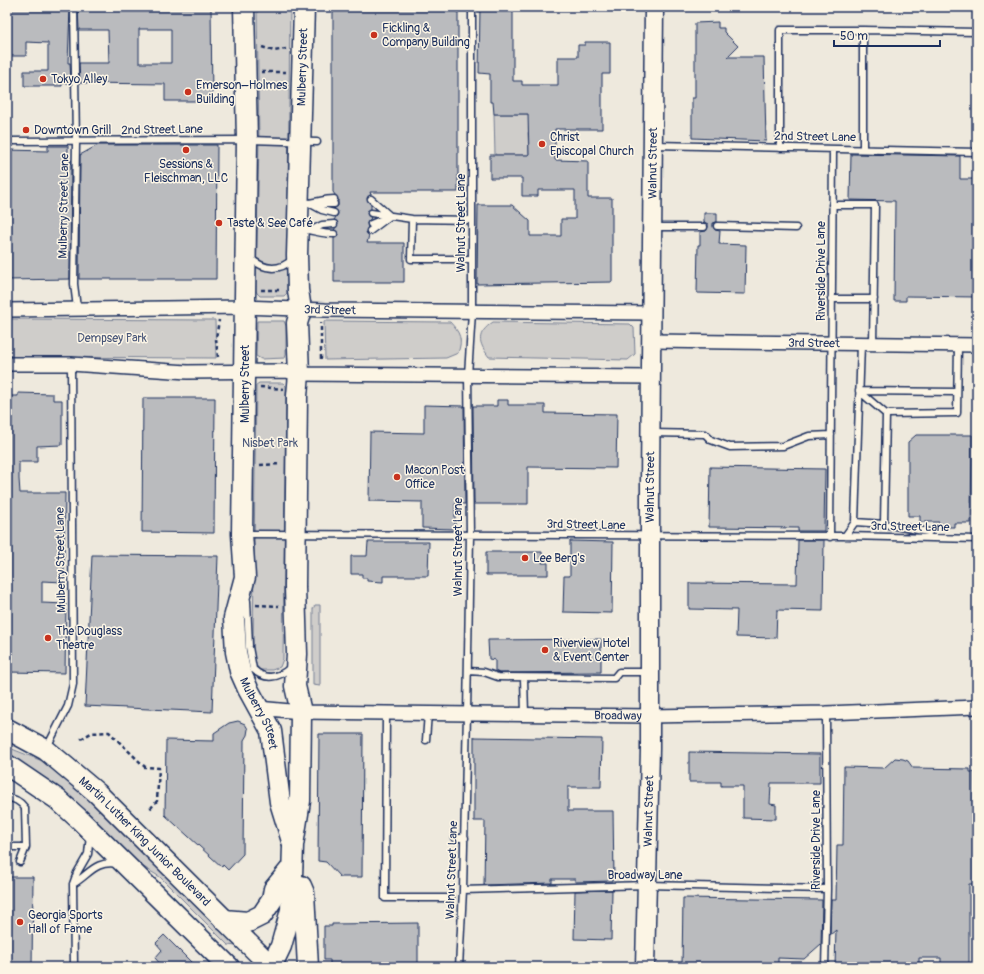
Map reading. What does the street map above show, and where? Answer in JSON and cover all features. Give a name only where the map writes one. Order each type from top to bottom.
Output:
[{"type":"main road","name":"Mulberry Street","points":[[272,967],[281,946],[289,920],[292,899],[293,844],[300,802],[302,712],[295,686],[297,654],[296,396],[299,374],[297,323],[301,310],[298,290],[298,255],[305,230],[304,204],[308,142],[301,8]]},
{"type":"main road","name":"Mulberry Street","points":[[246,10],[247,140],[245,307],[250,380],[242,534],[245,577],[234,618],[236,652],[240,671],[271,731],[280,802],[293,844]]},
{"type":"main road","name":"Martin Luther King Junior Boulevard","points":[[7,729],[46,750],[97,793],[272,967]]},
{"type":"main road","points":[[7,765],[58,799],[229,967]]},
{"type":"main road","points":[[224,920],[248,922],[262,915],[272,900],[274,889],[292,867],[304,893],[308,967]]},
{"type":"street","name":"Walnut Street","points":[[645,967],[650,750],[649,537],[654,7]]},
{"type":"street","name":"3rd Street","points":[[7,310],[245,307],[301,310],[652,313]]},
{"type":"street","name":"3rd Street","points":[[652,341],[977,345]]},
{"type":"street","points":[[7,364],[70,364],[187,372],[250,380],[286,371],[299,374],[468,374],[651,377]]},
{"type":"street","name":"Broadway","points":[[258,708],[302,712],[649,716],[826,713],[977,707]]},
{"type":"lane","name":"Mulberry Street Lane","points":[[74,7],[76,142],[74,284],[77,308]]},
{"type":"lane","name":"Walnut Street Lane","points":[[459,967],[465,838],[470,535],[468,374],[472,312],[472,7]]},
{"type":"lane","points":[[780,148],[780,30],[977,32]]},
{"type":"lane","points":[[863,30],[863,149]]},
{"type":"lane","name":"2nd Street Lane","points":[[7,141],[76,142],[247,140],[308,142]]},
{"type":"lane","name":"2nd Street Lane","points":[[653,145],[977,152]]},
{"type":"lane","name":"Riverside Drive Lane","points":[[830,537],[833,148]]},
{"type":"lane","points":[[304,204],[322,199],[334,202]]},
{"type":"lane","points":[[371,202],[390,216]]},
{"type":"lane","points":[[304,204],[334,213]]},
{"type":"lane","points":[[832,205],[875,205],[874,299],[859,391],[855,522],[845,536]]},
{"type":"lane","points":[[371,213],[412,219],[472,220]]},
{"type":"lane","points":[[371,224],[390,216]]},
{"type":"lane","points":[[370,232],[390,216]]},
{"type":"lane","points":[[412,219],[411,259],[472,259]]},
{"type":"lane","points":[[305,230],[322,225],[334,224]]},
{"type":"lane","points":[[717,226],[796,228]]},
{"type":"lane","points":[[653,227],[704,227]]},
{"type":"lane","points":[[305,230],[322,234],[334,234]]},
{"type":"lane","points":[[246,255],[257,264],[272,269],[287,265],[298,255]]},
{"type":"lane","points":[[831,299],[874,299]]},
{"type":"lane","points":[[859,391],[886,414],[957,413],[956,392],[958,345]]},
{"type":"lane","name":"Mulberry Street Lane","points":[[46,750],[68,706],[73,684],[70,364]]},
{"type":"lane","points":[[859,391],[956,392]]},
{"type":"lane","points":[[884,524],[886,414]]},
{"type":"lane","points":[[650,433],[705,434],[711,440],[730,447],[783,446],[809,436],[831,435]]},
{"type":"lane","points":[[855,522],[884,524],[929,532]]},
{"type":"lane","name":"3rd Street Lane","points":[[242,534],[649,537],[845,536],[977,539]]},
{"type":"lane","points":[[245,577],[249,647],[253,669],[263,677],[282,674],[292,665],[297,654]]},
{"type":"lane","points":[[468,671],[484,672],[498,677],[524,678],[614,678],[619,672],[649,672]]},
{"type":"lane","points":[[524,678],[524,714]]},
{"type":"lane","points":[[386,713],[385,898],[451,898]]},
{"type":"lane","points":[[426,740],[428,713]]},
{"type":"lane","name":"Riverside Drive Lane","points":[[825,967],[827,889],[826,713]]},
{"type":"lane","points":[[7,798],[16,799],[22,803],[25,808],[26,847],[20,862]]},
{"type":"lane","points":[[74,967],[72,884],[88,854],[90,830]]},
{"type":"lane","points":[[455,838],[465,838]]},
{"type":"lane","points":[[7,847],[26,847]]},
{"type":"lane","points":[[72,884],[82,879],[97,865],[115,863],[126,865]]},
{"type":"lane","name":"Broadway Lane","points":[[463,890],[647,885],[827,889]]},
{"type":"path","points":[[261,47],[274,51],[287,49]]},
{"type":"path","points":[[261,72],[287,72]]},
{"type":"path","points":[[256,290],[287,290]]},
{"type":"path","points":[[218,357],[216,339],[220,318]]},
{"type":"path","points":[[321,319],[321,359]]},
{"type":"path","points":[[250,380],[285,389]]},
{"type":"path","points":[[257,465],[283,464]]},
{"type":"path","points":[[256,605],[282,606]]},
{"type":"path","points":[[81,739],[91,733],[109,732],[145,767],[159,768],[158,801],[150,809]]},
{"type":"green space","points":[[257,7],[290,7],[287,293],[284,296],[260,296],[256,290],[259,141]]},
{"type":"green space","points":[[494,114],[535,114],[528,133],[529,155],[495,155]]},
{"type":"green space","name":"Dempsey Park","points":[[7,319],[215,320],[216,358],[7,357]]},
{"type":"green space","points":[[257,321],[284,321],[286,326],[285,358],[261,359],[256,356]]},
{"type":"green space","points":[[324,321],[450,322],[460,336],[460,348],[458,353],[446,358],[325,360]]},
{"type":"green space","points":[[493,322],[630,324],[634,328],[635,354],[628,360],[489,357],[480,338],[487,326]]},
{"type":"green space","name":"Nisbet Park","points":[[259,383],[283,383],[286,386],[283,659],[280,667],[272,670],[260,670],[255,664],[253,648],[256,385]]},
{"type":"green space","points":[[315,605],[320,605],[320,686],[313,685],[313,609]]},
{"type":"green space","points":[[7,747],[50,764],[67,776],[237,944],[236,946],[228,945],[160,877],[132,860],[51,783],[7,754]]},
{"type":"building","points":[[7,7],[70,7],[68,63],[70,63],[71,83],[62,83],[62,86],[24,86],[24,71],[48,71],[48,43],[26,42],[26,56],[7,56]]},
{"type":"building","points":[[78,7],[211,7],[212,101],[165,101],[165,84],[80,83],[79,63],[109,63],[108,30],[79,30]],"holes":[[[139,29],[171,29],[171,63],[139,63]]]},
{"type":"building","points":[[333,7],[458,7],[458,192],[370,192],[371,195],[367,198],[371,205],[371,209],[367,213],[371,218],[367,223],[368,227],[366,232],[369,235],[367,243],[404,243],[404,282],[334,282],[334,238],[338,234],[334,230],[338,224],[334,220],[338,214],[334,208],[338,206],[338,199],[333,192]]},
{"type":"building","points":[[480,7],[513,7],[513,81],[522,81],[522,85],[558,85],[558,57],[578,57],[578,45],[585,45],[585,42],[610,42],[610,74],[602,74],[602,129],[555,129],[555,160],[588,161],[588,198],[612,198],[612,282],[477,284],[478,205],[512,205],[530,221],[530,236],[561,236],[561,219],[575,219],[575,190],[538,190],[538,196],[522,196],[522,178],[490,178],[490,155],[529,155],[528,114],[494,114],[493,102],[490,102],[490,74],[479,73]]},
{"type":"building","points":[[718,22],[718,28],[724,28],[724,32],[738,46],[727,57],[764,57],[766,141],[692,138],[692,98],[695,98],[695,23]]},
{"type":"building","points":[[98,145],[217,145],[216,279],[79,279],[80,155]]},
{"type":"building","points":[[48,146],[68,146],[68,162],[71,160],[70,279],[7,280],[7,150],[48,151]]},
{"type":"building","points":[[851,154],[960,156],[960,179],[977,179],[976,297],[906,296],[906,301],[894,301],[895,201],[850,200]]},
{"type":"building","points":[[704,213],[717,213],[717,222],[713,223],[713,226],[715,230],[720,231],[719,244],[746,245],[745,294],[697,293],[698,245],[700,245],[700,232],[706,231],[708,227],[708,224],[704,222]]},
{"type":"building","points":[[18,393],[53,394],[53,400],[62,400],[62,445],[37,446],[37,462],[19,462],[19,479],[20,493],[65,493],[64,582],[42,581],[42,603],[66,604],[65,673],[7,672],[7,396],[18,396]]},
{"type":"building","points":[[143,398],[215,398],[214,533],[142,532]]},
{"type":"building","points":[[497,400],[508,400],[508,405],[545,405],[545,413],[617,414],[616,468],[528,467],[528,504],[474,504],[473,406],[497,406]]},
{"type":"building","points":[[424,405],[464,406],[465,504],[455,504],[455,529],[422,528],[422,502],[369,501],[370,432],[424,433]]},
{"type":"building","points":[[916,435],[972,435],[971,523],[954,523],[954,527],[939,527],[939,522],[920,522],[920,516],[908,516],[908,442]]},
{"type":"building","points":[[710,467],[825,469],[824,531],[798,531],[798,528],[709,527]]},
{"type":"building","points":[[798,540],[824,540],[823,611],[777,610],[776,638],[736,637],[737,610],[689,609],[689,583],[797,584]]},
{"type":"building","points":[[570,541],[613,542],[612,613],[563,612],[564,576],[570,576]]},
{"type":"building","points":[[368,542],[429,542],[428,576],[383,576],[383,582],[367,581],[367,578],[362,578],[362,574],[351,574],[351,556],[367,556]]},
{"type":"building","points":[[486,552],[542,552],[542,563],[548,563],[548,575],[486,575]]},
{"type":"building","points":[[92,555],[218,556],[212,712],[85,706]]},
{"type":"building","name":"Riverview Hotel & Event Center","points":[[601,639],[601,672],[499,673],[495,671],[495,660],[489,659],[488,640]]},
{"type":"building","points":[[238,721],[245,724],[248,729],[244,740],[243,854],[228,870],[223,865],[222,867],[165,815],[166,740],[214,741],[214,733],[229,723]]},
{"type":"building","points":[[319,734],[363,734],[362,877],[340,877],[326,862],[318,861]]},
{"type":"building","points":[[474,737],[602,739],[601,787],[568,787],[568,811],[613,811],[614,879],[612,879],[612,881],[575,882],[575,879],[552,879],[552,883],[484,885],[485,821],[474,821]]},
{"type":"building","points":[[689,752],[820,754],[820,783],[771,783],[770,804],[776,805],[776,819],[743,818],[743,786],[721,786],[721,782],[689,782]]},
{"type":"building","points":[[895,758],[908,761],[913,768],[970,769],[970,772],[975,772],[977,884],[969,884],[969,967],[941,967],[941,958],[919,958],[919,967],[835,967],[836,930],[830,935],[831,900],[836,900],[837,845],[843,845],[844,767],[884,768]]},
{"type":"building","name":"Georgia Sports Hall of Fame","points":[[7,877],[33,877],[32,967],[7,967]]},
{"type":"building","points":[[612,890],[611,940],[574,939],[575,891]]},
{"type":"building","points":[[683,898],[822,900],[821,944],[804,959],[778,958],[778,966],[682,966]]},
{"type":"building","points":[[418,923],[418,967],[330,967],[330,960],[324,960],[324,926],[332,926],[332,924]]},
{"type":"building","points":[[164,935],[196,967],[163,967],[155,958],[162,950],[156,943]]},
{"type":"place","name":"Fickling & Company Building","points":[[374,35]]},
{"type":"place","name":"Tokyo Alley","points":[[43,79]]},
{"type":"place","name":"Emerson–Holmes Building","points":[[188,92]]},
{"type":"place","name":"Downtown Grill","points":[[26,130]]},
{"type":"place","name":"Christ Episcopal Church","points":[[542,144]]},
{"type":"place","name":"Sessions & Fleischman, LLC","points":[[186,150]]},
{"type":"place","name":"Taste & See Café","points":[[219,223]]},
{"type":"place","name":"Macon Post Office","points":[[397,477]]},
{"type":"place","name":"Lee Berg's","points":[[525,558]]},
{"type":"place","name":"The Douglass Theatre","points":[[48,638]]},
{"type":"place","name":"Riverview Hotel & Event Center","points":[[545,650]]},
{"type":"place","name":"Georgia Sports Hall of Fame","points":[[20,922]]}]
